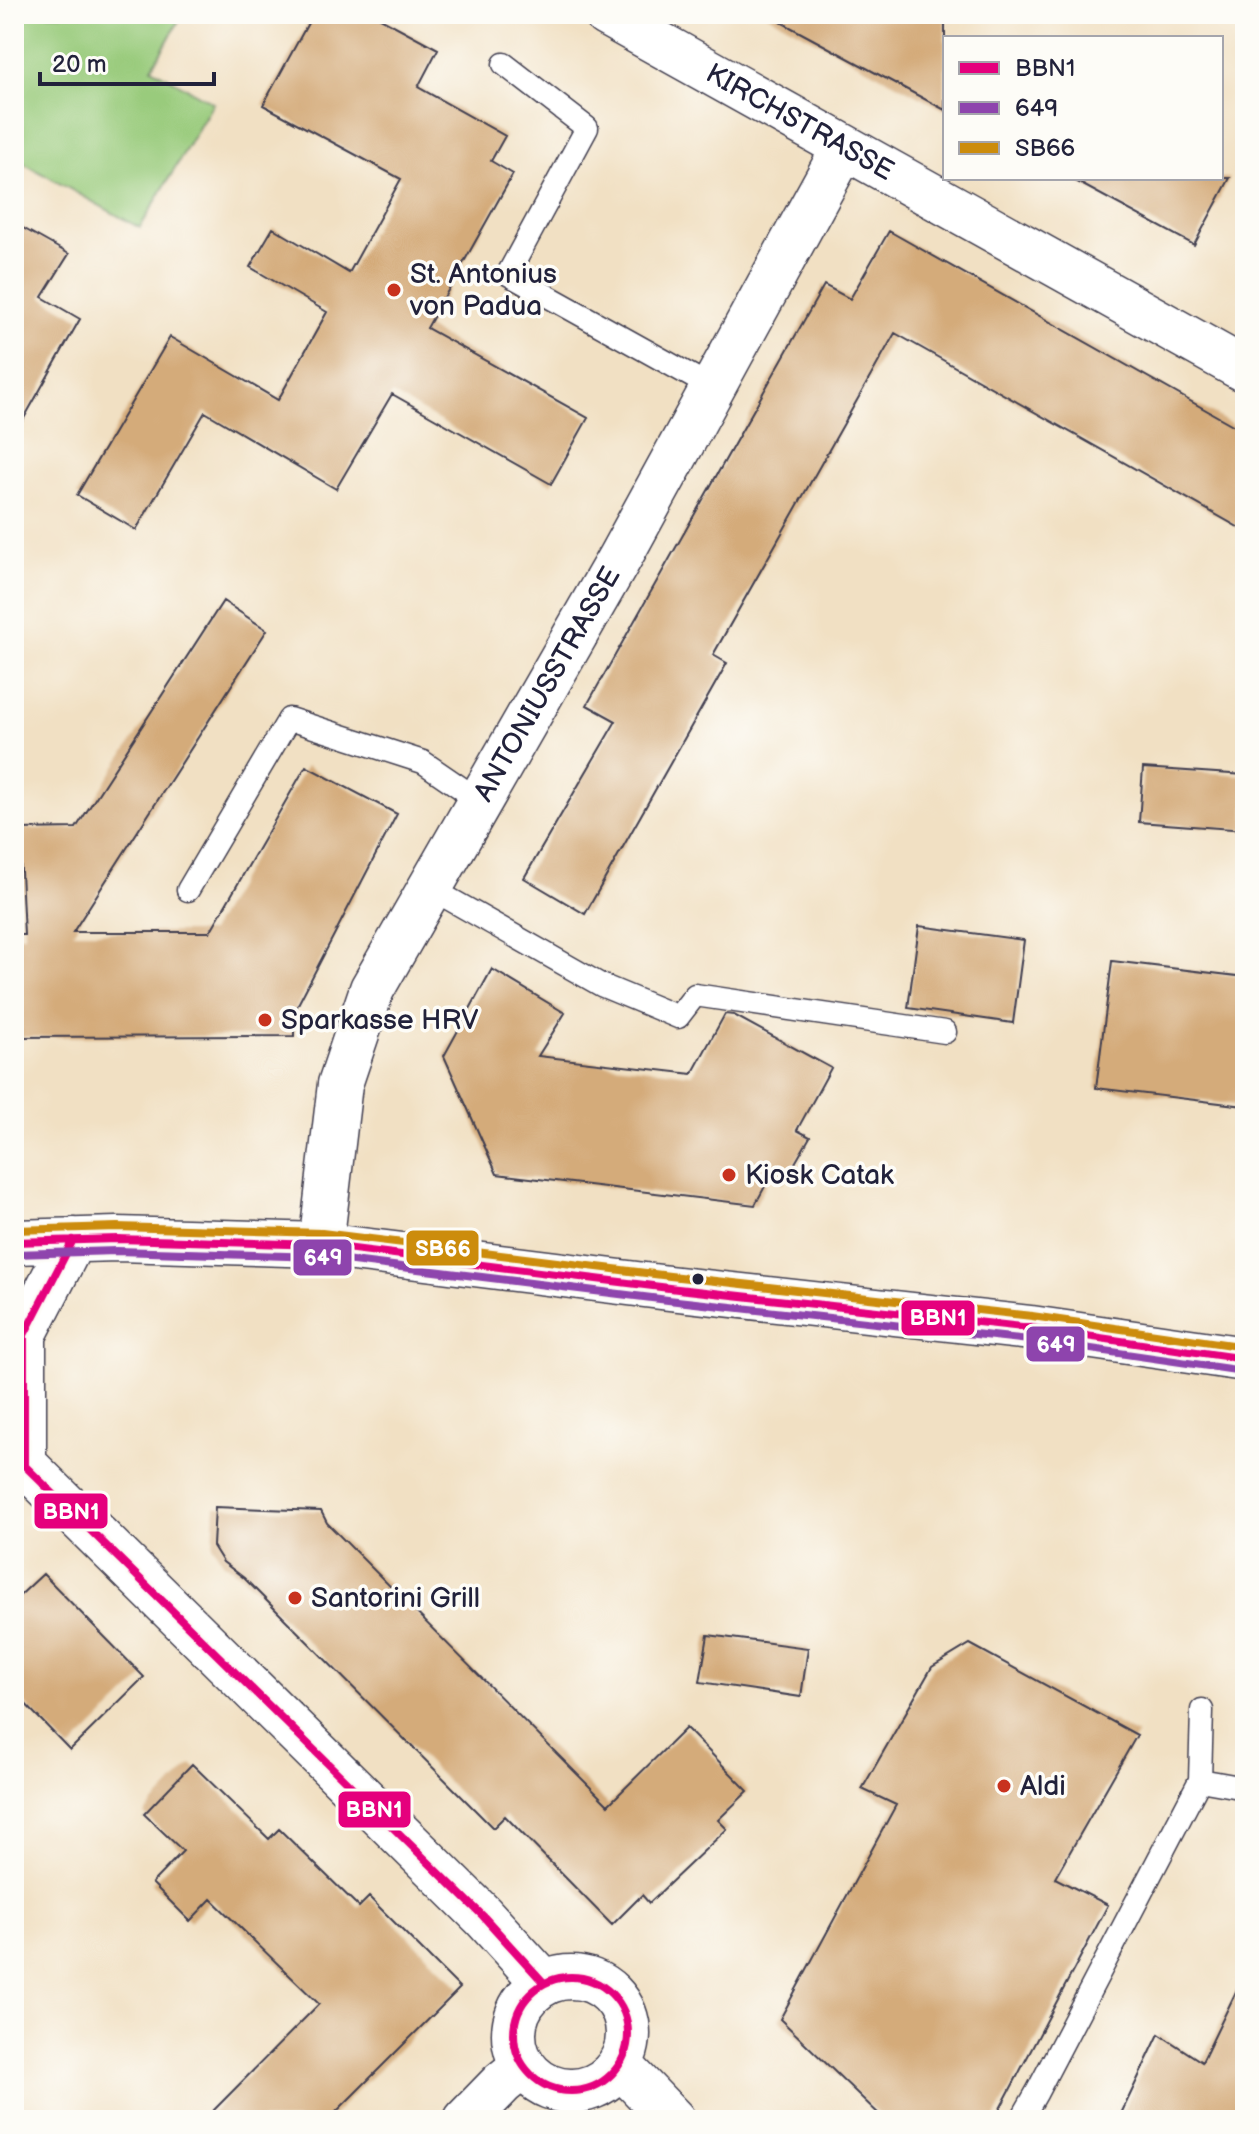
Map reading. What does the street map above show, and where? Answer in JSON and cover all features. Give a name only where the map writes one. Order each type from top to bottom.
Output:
[{"type":"main road","name":"KIRCHSTRASSE","points":[[606,14],[1245,370]]},
{"type":"main road","name":"ANTONIUSSTRASSE","points":[[321,1245],[340,1084],[372,989],[620,557],[844,148]]},
{"type":"main road","points":[[73,1240],[24,1335],[19,1460],[472,1905],[544,1983]]},
{"type":"main road","points":[[14,1242],[73,1240],[321,1245],[1031,1328],[1245,1359]]},
{"type":"main road","points":[[562,1977],[581,1978],[598,1984],[613,1996],[623,2011],[628,2029],[627,2048],[620,2065],[607,2079],[591,2088],[572,2092],[553,2089],[536,2080],[523,2066],[515,2049],[513,2030],[518,2011],[529,1995],[544,1983],[562,1977]]},
{"type":"main road","points":[[620,2065],[673,2120]]},
{"type":"main road","points":[[466,2120],[523,2066]]},
{"type":"lane","points":[[504,64],[587,128],[508,274],[713,388]]},
{"type":"lane","points":[[188,890],[289,719],[423,762],[480,801]]},
{"type":"lane","points":[[430,888],[601,985],[678,1017],[695,995],[945,1032]]},
{"type":"lane","points":[[1021,2120],[1200,1780],[1202,1710]]},
{"type":"lane","points":[[1200,1780],[1245,1788]]},
{"type":"green space","points":[[14,14],[183,14],[152,68],[213,103],[140,228],[14,158]]},
{"type":"building","points":[[313,14],[373,14],[438,49],[418,87],[505,136],[491,161],[513,174],[427,328],[588,418],[551,484],[392,394],[336,489],[205,412],[136,530],[77,495],[170,337],[278,400],[327,312],[250,267],[273,228],[349,273],[401,179],[263,105]]},
{"type":"building","points":[[766,14],[945,14],[943,109]]},
{"type":"building","points":[[1230,178],[1194,245],[1074,180]]},
{"type":"building","points":[[14,223],[69,254],[42,297],[80,319],[14,436]]},
{"type":"building","points":[[889,231],[1245,432],[1245,531],[895,333],[713,655],[727,663],[585,914],[524,878],[616,721],[587,705],[824,285],[850,299]]},
{"type":"building","points":[[223,601],[267,630],[73,932],[210,932],[306,766],[397,814],[294,1012],[294,1036],[14,1037],[14,935],[24,935],[19,829],[76,828]]},
{"type":"building","points":[[1143,768],[1245,775],[1245,830],[1139,822]]},
{"type":"building","points":[[919,926],[1024,940],[1013,1023],[908,1008]]},
{"type":"building","points":[[1112,961],[1245,977],[1245,1106],[1096,1088]]},
{"type":"building","points":[[492,969],[565,1013],[538,1056],[692,1074],[725,1014],[734,1015],[831,1068],[797,1130],[810,1137],[783,1184],[770,1177],[755,1205],[497,1174],[444,1056]]},
{"type":"building","points":[[215,1507],[321,1511],[327,1523],[608,1805],[686,1728],[748,1791],[718,1820],[727,1829],[649,1903],[642,1895],[612,1925],[505,1816],[493,1828],[244,1578],[223,1562],[213,1546]]},
{"type":"building","points":[[43,1574],[144,1677],[70,1750],[14,1692],[14,1601]]},
{"type":"building","points":[[708,1635],[808,1648],[801,1697],[700,1682]]},
{"type":"building","points":[[970,1644],[1137,1735],[1055,1878],[1108,1905],[994,2120],[885,2120],[780,2019],[896,1805],[862,1789],[932,1667]]},
{"type":"building","points":[[192,1764],[269,1839],[279,1829],[359,1907],[369,1897],[460,1988],[328,2120],[204,2120],[319,2004],[211,1899],[190,1921],[152,1883],[183,1851],[144,1814]]},
{"type":"building","points":[[1245,1973],[1245,2120],[1118,2120],[1159,2034],[1202,2062]]},
{"type":"transit line","name":"SB66","points":[[14,1230],[117,1227],[322,1233],[1032,1316],[1245,1347]]},
{"type":"transit line","name":"BBN1","points":[[14,1242],[117,1239],[321,1245],[1031,1328],[1245,1359]]},
{"type":"transit line","name":"BBN1","points":[[73,1240],[24,1335],[24,1465],[483,1916],[544,1983]]},
{"type":"transit line","name":"649","points":[[14,1254],[117,1251],[320,1257],[1029,1340],[1243,1371]]},
{"type":"transit line","name":"BBN1","points":[[571,1977],[593,1981],[611,1994],[624,2012],[628,2034],[624,2056],[611,2074],[593,2087],[571,2091],[549,2087],[531,2074],[518,2056],[514,2034],[518,2012],[531,1994],[549,1981],[571,1977]]},
{"type":"place","name":"St. Antonius von Padua","points":[[394,290]]},
{"type":"place","name":"Sparkasse HRV","points":[[265,1020]]},
{"type":"place","name":"Kiosk Catak","points":[[729,1175]]},
{"type":"place","name":"Santorini Grill","points":[[295,1598]]},
{"type":"place","name":"Aldi","points":[[1004,1786]]}]
